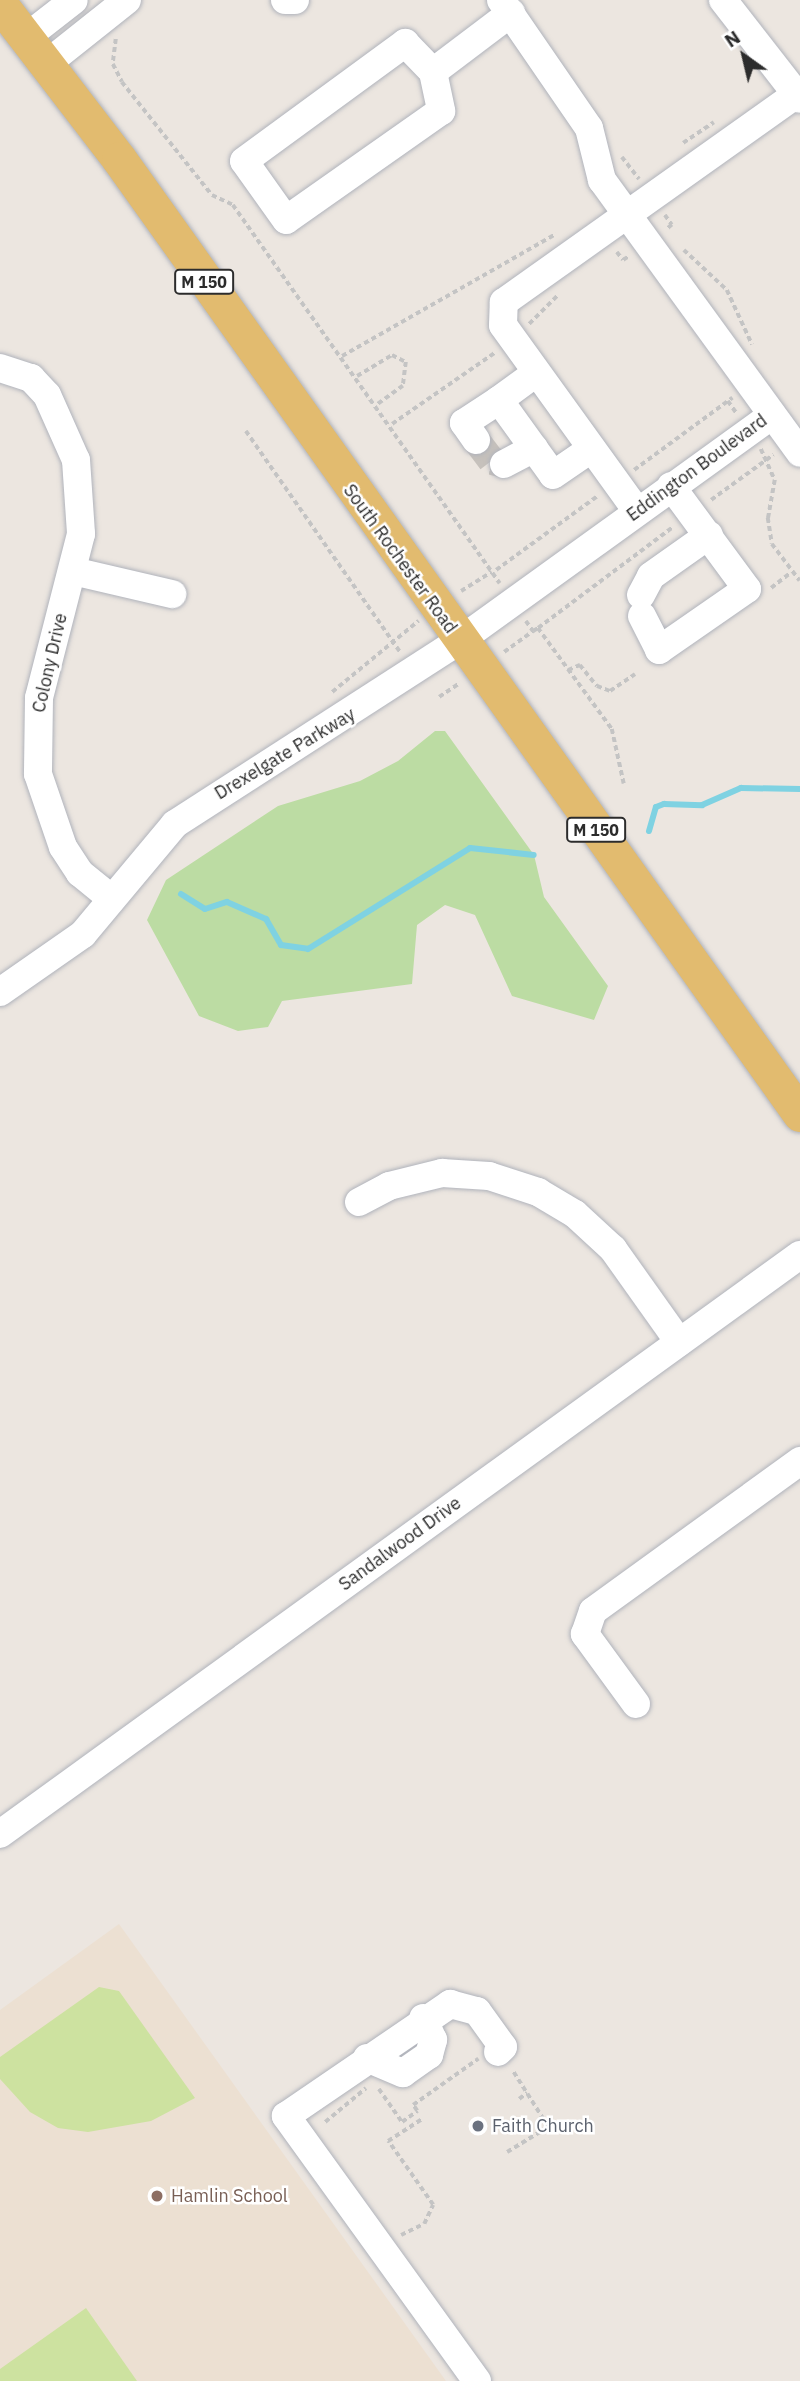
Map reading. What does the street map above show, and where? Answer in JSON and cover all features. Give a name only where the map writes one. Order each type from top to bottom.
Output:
[{"type":"main road","name":"South Rochester Road","points":[[0,4],[34,52],[119,159],[459,641],[800,1114]]},
{"type":"street","points":[[34,52],[74,0]]},
{"type":"street","points":[[34,52],[127,0]]},
{"type":"street","points":[[285,0],[295,0]]},
{"type":"street","points":[[637,511],[503,325],[504,302],[799,95],[723,0]]},
{"type":"street","points":[[433,72],[506,7]]},
{"type":"street","name":"Eddington Boulevard","points":[[459,641],[772,415],[602,180],[589,128],[506,7]]},
{"type":"street","points":[[405,43],[433,72],[441,111],[286,220],[244,161],[405,43]]},
{"type":"street","name":"Colony Drive","points":[[0,368],[41,387],[70,442],[83,498],[73,570],[39,698],[38,774],[63,847],[80,873],[112,899]]},
{"type":"street","points":[[476,440],[464,423],[537,373]]},
{"type":"street","points":[[499,400],[553,475],[591,449]]},
{"type":"street","points":[[772,415],[791,451]]},
{"type":"street","points":[[504,464],[534,448]]},
{"type":"street","points":[[671,486],[709,535],[747,589],[659,650],[641,606],[651,576],[709,535]]},
{"type":"street","points":[[73,570],[172,594]]},
{"type":"street","name":"Drexelgate Parkway","points":[[0,992],[83,934],[155,843],[198,807],[332,728],[459,641]]},
{"type":"street","points":[[359,1202],[389,1186],[442,1173],[489,1176],[538,1192],[575,1214],[613,1249],[679,1342]]},
{"type":"street","name":"Sandalwood Drive","points":[[0,1834],[800,1255]]},
{"type":"street","points":[[636,1704],[585,1634],[593,1611],[800,1461]]},
{"type":"street","points":[[477,2381],[286,2116],[423,2018],[450,2004],[477,2011],[503,2047],[492,2052]]},
{"type":"path","points":[[111,31],[122,82],[212,195],[233,205],[392,425],[503,587]]},
{"type":"path","points":[[658,235],[672,225],[662,210]]},
{"type":"path","points":[[667,229],[673,238]]},
{"type":"path","points":[[342,356],[563,230]]},
{"type":"path","points":[[680,247],[727,289],[755,350]]},
{"type":"path","points":[[607,257],[617,251],[623,260],[638,250]]},
{"type":"path","points":[[523,331],[563,290]]},
{"type":"path","points":[[392,425],[501,348]]},
{"type":"path","points":[[357,376],[392,355],[406,362],[404,386],[377,405]]},
{"type":"path","points":[[626,475],[741,392]]},
{"type":"path","points":[[728,401],[739,416]]},
{"type":"path","points":[[246,431],[397,649]]},
{"type":"path","points":[[759,446],[768,459],[775,480],[769,532],[790,573],[800,581]]},
{"type":"path","points":[[703,506],[768,459],[791,451]]},
{"type":"path","points":[[460,591],[494,571],[605,491]]},
{"type":"path","points":[[518,642],[682,520]]},
{"type":"path","points":[[764,593],[790,573]]},
{"type":"path","points":[[527,621],[536,629],[612,729],[624,784]]},
{"type":"path","points":[[568,670],[580,665],[597,686],[610,691],[635,674]]},
{"type":"path","points":[[439,697],[452,688]]},
{"type":"path","points":[[376,2084],[402,2122],[417,2111],[413,2105],[492,2052],[527,2093],[548,2127],[507,2152]]},
{"type":"path","points":[[519,2099],[527,2093]]},
{"type":"path","points":[[375,2239],[413,2231],[432,2204],[388,2141],[422,2119]]},
{"type":"shaded area","name":"Hamlin School","points":[[119,1924],[446,2381],[0,2381],[0,2010]]},
{"type":"green space","points":[[435,731],[445,731],[534,855],[544,897],[608,986],[594,1020],[512,996],[475,915],[445,905],[417,925],[412,984],[282,1001],[268,1027],[238,1031],[199,1016],[147,920],[166,880],[278,806],[360,781],[398,761]]},
{"type":"green space","points":[[99,1987],[119,1991],[195,2098],[151,2121],[88,2132],[58,2128],[30,2112],[0,2079],[0,2057]]},
{"type":"green space","points":[[86,2308],[137,2381],[0,2381],[0,2369]]},
{"type":"waterway","points":[[649,831],[656,807],[664,804],[702,805],[741,788],[800,789]]},
{"type":"waterway","points":[[181,894],[205,909],[227,902],[266,919],[281,945],[308,949],[470,848],[534,855]]},
{"type":"tunnel","points":[[476,440],[492,461],[504,464]]},
{"type":"place","name":"Faith Church","points":[[478,2126]]},
{"type":"place","name":"Hamlin School","points":[[157,2196]]}]
